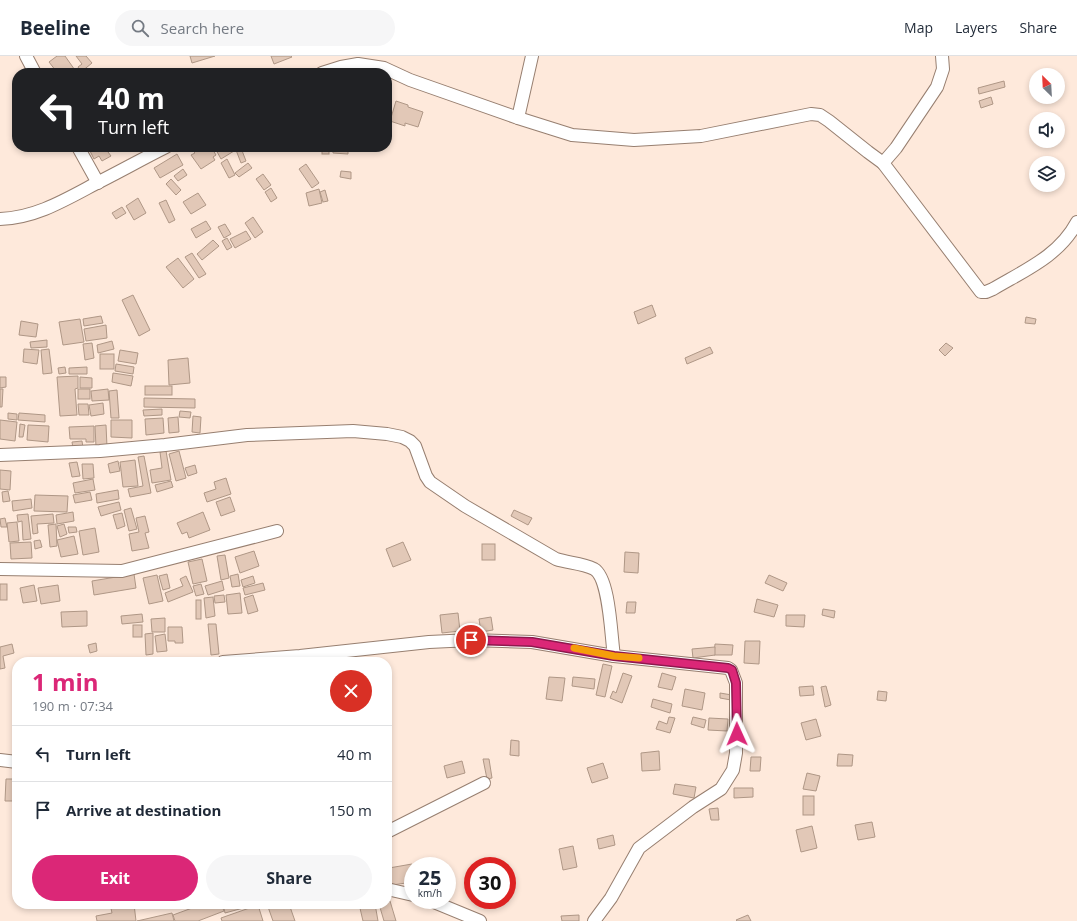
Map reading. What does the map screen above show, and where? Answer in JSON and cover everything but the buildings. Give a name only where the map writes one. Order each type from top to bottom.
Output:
[{"type":"street","points":[[26,56],[32,68]]},
{"type":"street","points":[[518,118],[532,56]]},
{"type":"street","points":[[883,163],[896,148],[937,87],[943,69],[942,56]]},
{"type":"street","points":[[338,68],[358,64],[384,68]]},
{"type":"street","points":[[392,72],[410,80],[518,118],[572,135],[634,140],[701,136],[811,114],[820,115],[883,163],[981,292],[986,292],[993,289],[1052,254],[1072,232],[1077,222]]},
{"type":"street","points":[[81,152],[98,183]]},
{"type":"street","points":[[0,219],[39,212],[157,152]]},
{"type":"street","points":[[0,455],[100,451],[247,435],[360,432],[387,434],[408,439],[415,446],[428,480],[465,506],[556,559],[567,563],[584,565],[596,570],[604,584],[608,598],[614,656]]},
{"type":"street","points":[[0,570],[122,571],[277,531]]},
{"type":"street","points":[[287,657],[429,642],[471,640],[532,642],[614,656],[728,668],[732,670],[736,683],[736,753],[733,770],[721,789],[693,807],[639,848],[611,898],[594,921]]},
{"type":"street","points":[[0,760],[12,761]]},
{"type":"street","points":[[392,829],[484,783]]},
{"type":"street","points":[[392,890],[404,893]]},
{"type":"street","points":[[451,909],[480,921]]},
{"type":"slow traffic","points":[[574,648],[614,656],[639,658]]},
{"type":"route","points":[[471,640],[532,642],[588,650],[614,656],[728,668],[732,670],[736,683],[737,734]]}]
